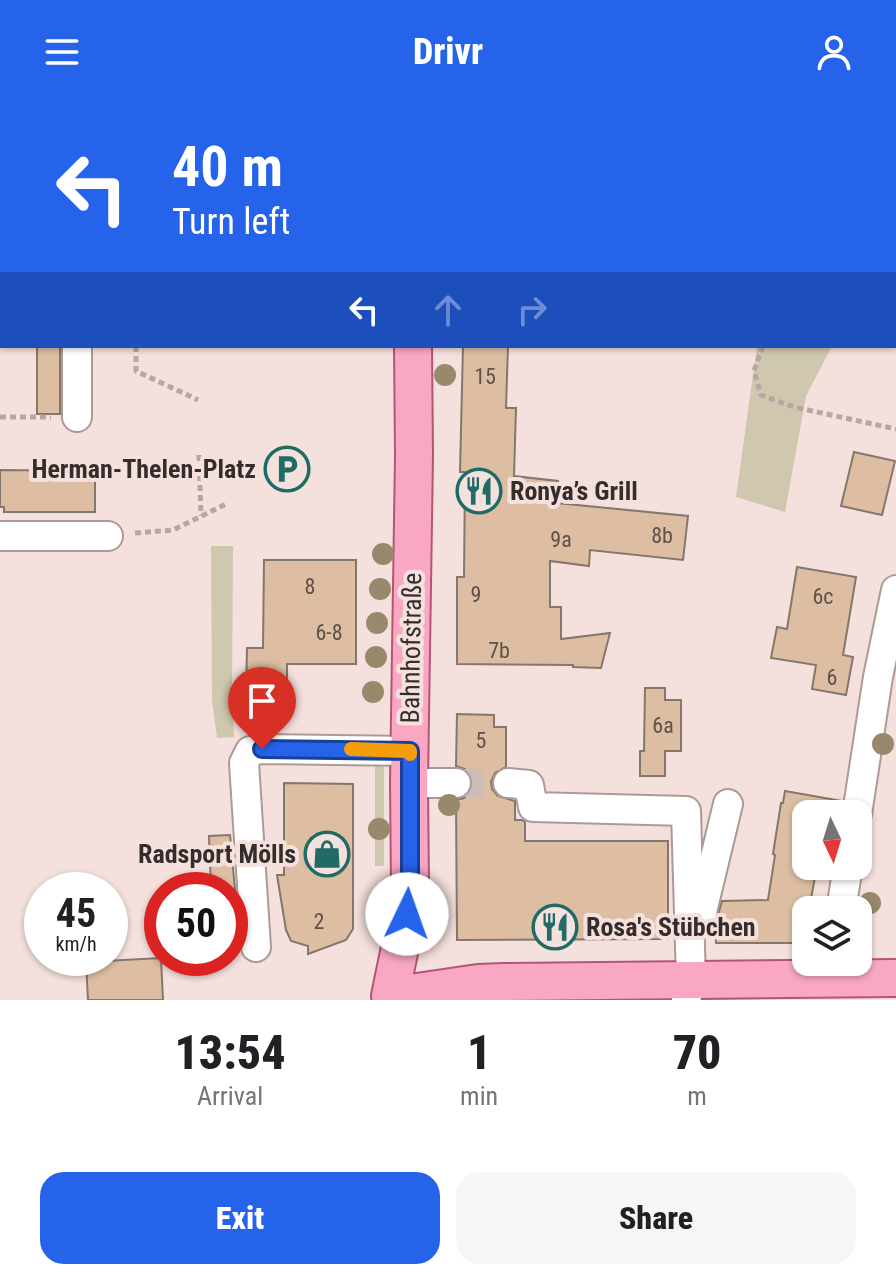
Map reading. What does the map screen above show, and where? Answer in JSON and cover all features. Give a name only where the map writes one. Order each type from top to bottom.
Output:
[{"type":"main road","name":"Bahnhofstraße","points":[[382,999],[407,914],[410,887],[413,348]]},
{"type":"main road","points":[[382,999],[478,983],[689,979],[792,972]]},
{"type":"main road","points":[[872,975],[896,978]]},
{"type":"street","points":[[77,348],[77,417]]},
{"type":"street","points":[[0,536],[108,536]]},
{"type":"street","points":[[859,800],[878,677],[896,590]]},
{"type":"street","points":[[256,947],[244,763],[250,751],[262,749],[409,767],[456,783]]},
{"type":"street","points":[[508,783],[529,785],[533,807],[686,811],[689,979]]},
{"type":"street","points":[[689,979],[728,804]]},
{"type":"path","points":[[136,348],[136,371],[198,400]]},
{"type":"path","points":[[762,348],[754,371],[761,395],[794,407],[896,429]]},
{"type":"path","points":[[0,417],[77,417]]},
{"type":"path","points":[[199,455],[201,516]]},
{"type":"path","points":[[108,536],[173,530],[228,503]]},
{"type":"shaded area","points":[[757,348],[831,348],[806,396],[785,512],[736,497]]},
{"type":"shaded area","points":[[211,546],[233,546],[234,737],[217,738],[212,700]]},
{"type":"shaded area","points":[[375,759],[384,759],[384,866],[375,866]]},
{"type":"building","points":[[37,348],[60,348],[60,414],[37,414]]},
{"type":"building","points":[[463,348],[508,348],[506,408],[516,408],[514,476],[558,481],[557,503],[688,516],[683,560],[590,550],[589,566],[550,561],[550,607],[561,607],[561,639],[610,633],[601,668],[457,664],[457,577],[464,577],[465,472],[460,472]]},
{"type":"building","points":[[854,452],[895,461],[882,515],[841,506]]},
{"type":"building","points":[[0,470],[95,471],[95,512],[4,512],[4,507],[0,507]]},
{"type":"building","points":[[264,560],[356,560],[356,664],[287,664],[287,696],[246,696],[247,648],[263,648]]},
{"type":"building","points":[[797,567],[856,577],[843,655],[853,657],[846,695],[812,689],[816,665],[771,658],[777,627],[787,629]]},
{"type":"building","points":[[645,688],[665,688],[665,700],[681,700],[681,751],[665,751],[665,776],[640,776],[640,751],[644,751]]},
{"type":"building","points":[[457,714],[494,715],[494,727],[506,727],[506,767],[495,773],[492,789],[498,796],[515,801],[515,820],[525,822],[525,841],[668,841],[668,939],[457,940],[456,800],[470,792],[473,782],[465,769],[456,766]]},
{"type":"building","points":[[284,783],[353,784],[353,929],[346,940],[308,954],[308,946],[291,941],[286,930],[277,875],[284,875]]},
{"type":"building","points":[[785,791],[836,800],[792,800],[792,880],[814,880],[812,896],[792,896],[792,943],[716,943],[715,926],[722,901],[768,900]]},
{"type":"building","points":[[230,835],[233,872],[210,872],[209,836]]},
{"type":"building","points":[[144,959],[144,976],[162,976],[163,1000],[88,1000],[87,976],[128,976],[128,960]]},
{"type":"tunnel","points":[[456,783],[508,783]]},
{"type":"slow traffic","points":[[351,749],[410,751],[410,754]]},
{"type":"place","name":"Herman-Thelen-Platz","points":[[287,469]]},
{"type":"place","name":"Ronya’s Grill","points":[[479,491]]},
{"type":"place","name":"Radsport Mölls","points":[[327,854]]},
{"type":"place","name":"Rosa's Stübchen","points":[[555,927]]},
{"type":"route","points":[[262,749],[410,751],[410,887],[407,914]]}]
